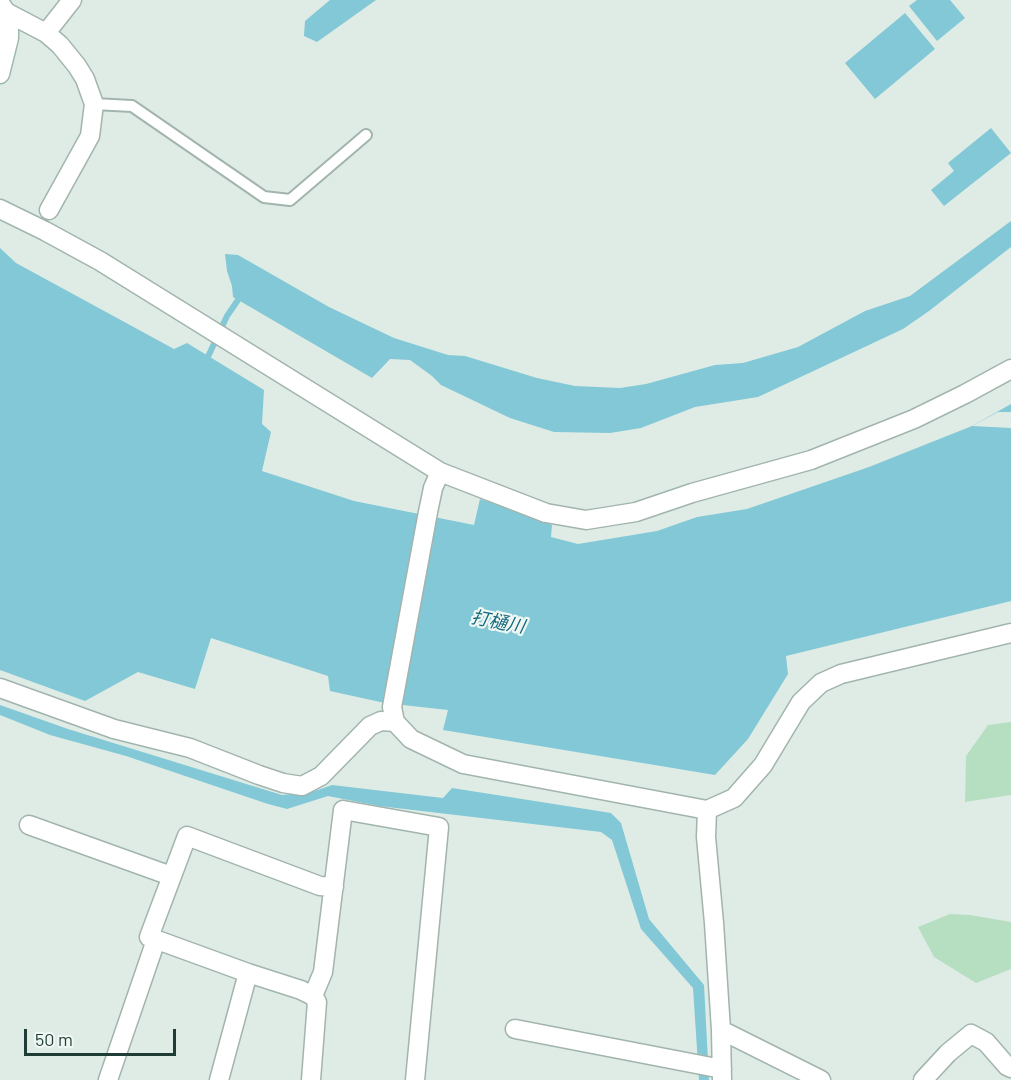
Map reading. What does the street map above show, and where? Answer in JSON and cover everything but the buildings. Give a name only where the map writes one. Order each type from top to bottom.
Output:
[{"type":"street","points":[[52,25],[72,0]]},
{"type":"street","points":[[3,8],[52,25],[60,45],[85,79],[94,104],[90,136],[49,210]]},
{"type":"street","points":[[0,74],[9,38],[9,23],[3,8]]},
{"type":"street","points":[[0,209],[100,261],[440,472],[546,513],[586,520],[636,512],[811,460],[914,419],[1011,369]]},
{"type":"street","points":[[440,472],[433,488],[428,512],[394,714],[411,739],[463,764],[707,810],[734,798],[763,765],[801,702],[821,683],[841,674],[1011,633]]},
{"type":"street","points":[[0,688],[114,729],[190,748],[259,775],[283,783],[302,786],[321,776],[370,726],[394,714]]},
{"type":"street","points":[[313,996],[323,972],[343,810],[438,827],[415,1080]]},
{"type":"street","points":[[515,1029],[713,1070],[721,1030],[706,837],[707,810]]},
{"type":"street","points":[[29,825],[171,876]]},
{"type":"street","points":[[311,1080],[317,1002],[313,996],[149,937],[187,836],[321,886],[334,887]]},
{"type":"street","points":[[108,1080],[156,939]]},
{"type":"street","points":[[219,1080],[248,974]]},
{"type":"street","points":[[721,1030],[821,1080]]},
{"type":"street","points":[[923,1080],[948,1053],[971,1034],[986,1042],[1011,1068]]},
{"type":"lane","points":[[94,104],[132,106],[264,197],[290,200],[366,135]]},
{"type":"green space","points":[[1011,722],[1011,795],[965,802],[966,756],[988,725]]},
{"type":"green space","points":[[950,914],[1011,922],[1011,969],[976,983],[934,957],[918,927]]},
{"type":"water","points":[[330,0],[376,0],[317,42],[304,36],[305,21]]},
{"type":"water","points":[[917,0],[950,0],[965,18],[937,41],[909,6]]},
{"type":"water","points":[[905,13],[935,49],[875,99],[845,63]]},
{"type":"water","points":[[991,128],[1011,153],[944,206],[931,190],[954,171],[948,163]]},
{"type":"water","points":[[1011,221],[1011,247],[903,329],[758,397],[695,407],[641,428],[610,433],[554,432],[510,418],[441,385],[410,360],[390,359],[372,378],[233,297],[225,254],[238,255],[329,307],[394,338],[448,355],[465,356],[537,378],[575,386],[620,388],[646,384],[715,365],[743,363],[798,347],[865,311],[910,296]]},
{"type":"water","name":"打樋川","points":[[0,248],[16,263],[174,349],[187,343],[264,390],[262,424],[271,432],[262,471],[354,501],[474,525],[480,499],[552,525],[551,537],[578,544],[657,531],[697,517],[747,509],[869,467],[972,426],[1011,404],[1011,601],[786,656],[788,674],[748,739],[715,775],[443,730],[448,710],[385,703],[330,691],[328,676],[211,638],[195,689],[138,672],[85,701],[0,670]]},
{"type":"water","points":[[0,705],[68,729],[282,795],[312,792],[332,785],[443,798],[452,788],[611,813],[621,823],[649,919],[704,985],[709,1080],[699,1080],[693,988],[641,929],[612,840],[601,832],[379,806],[328,796],[287,809],[126,756],[50,735],[0,715]]},
{"type":"pier","points":[[998,412],[1011,412],[1011,428],[972,426]]},
{"type":"waterway","points":[[206,361],[227,316],[242,294]]}]
